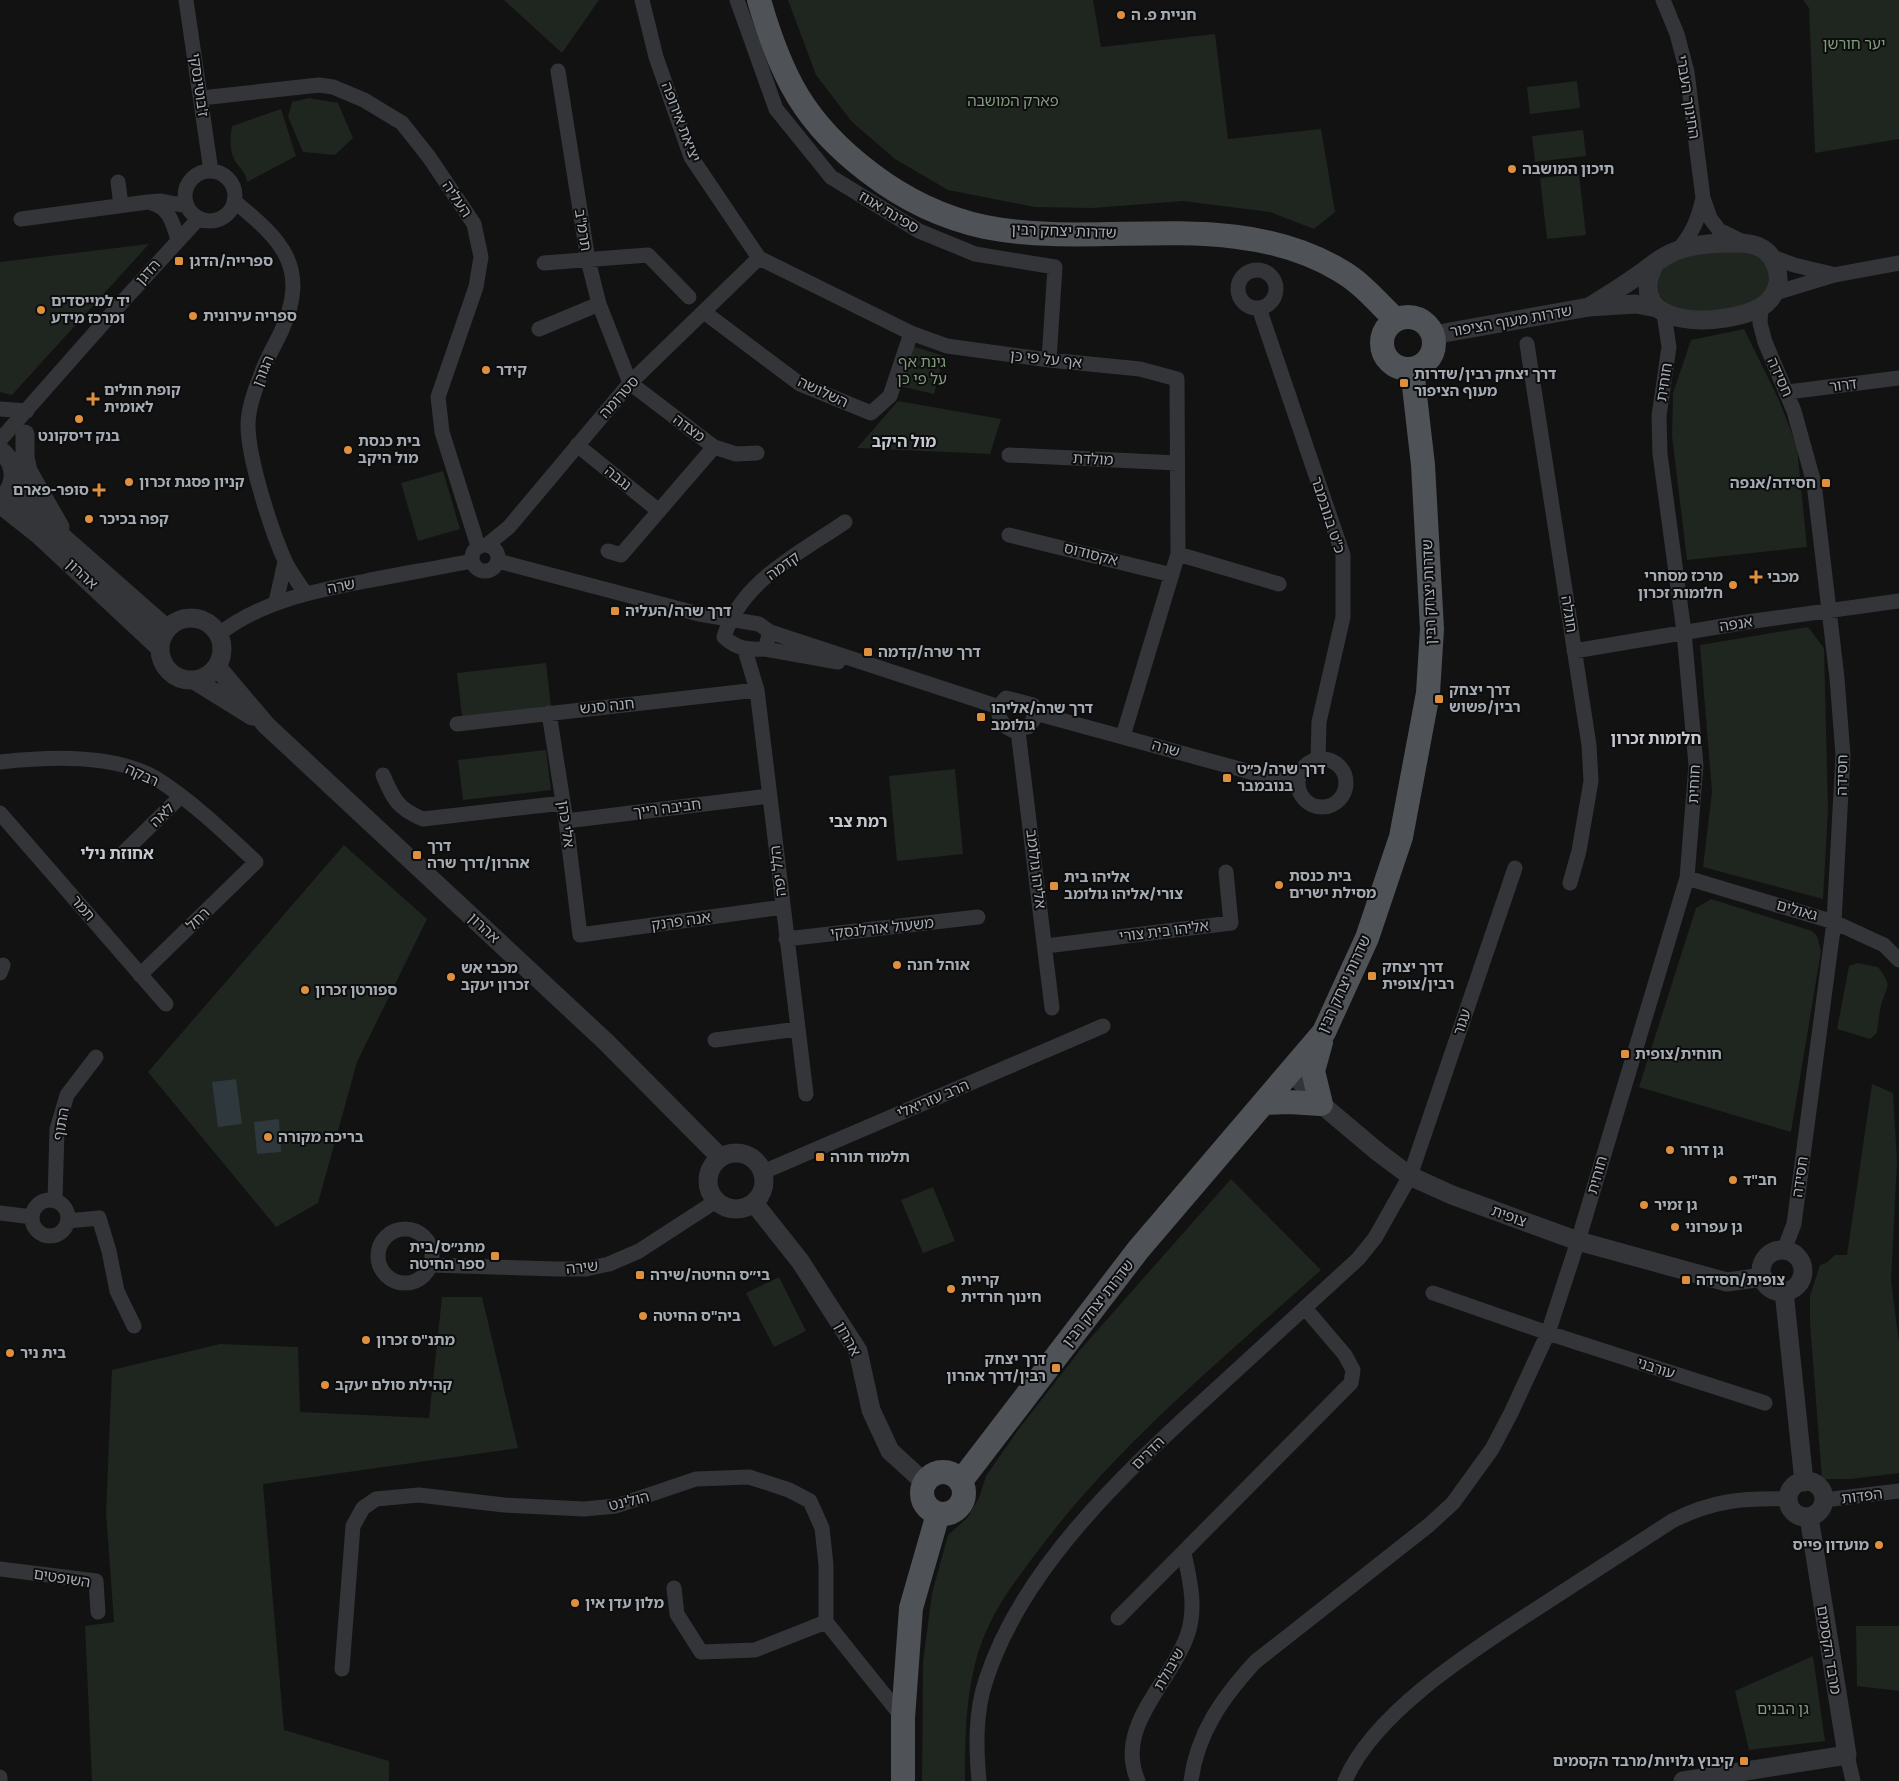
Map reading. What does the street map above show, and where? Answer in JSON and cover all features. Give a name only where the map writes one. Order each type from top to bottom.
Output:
[{"type":"main road","name":"שדרות יצחק רבין","points":[[760,0],[774,50],[795,94],[834,144],[896,193],[938,212],[985,227],[1039,233],[1194,233],[1253,239],[1308,255],[1342,271],[1396,320]]},
{"type":"main road","points":[[1414,318],[1429,328],[1433,335],[1434,344],[1428,360],[1412,369],[1396,366],[1385,355],[1383,339],[1390,325],[1396,320],[1414,318]]},
{"type":"main road","name":"שדרות יצחק רבין","points":[[961,1480],[1138,1250],[1292,1072],[1324,1032],[1367,938],[1401,838],[1428,693],[1432,620],[1423,465],[1412,369]]},
{"type":"main road","points":[[1265,1103],[1321,1104],[1313,1072],[1324,1032]]},
{"type":"main road","points":[[942,1471],[953,1474],[961,1480],[965,1494],[963,1502],[953,1512],[938,1514],[932,1511],[923,1501],[924,1482],[932,1475],[942,1471]]},
{"type":"main road","points":[[903,1781],[904,1718],[911,1608],[938,1514]]},
{"type":"street","name":"ז'בוטינסקי","points":[[186,0],[211,171]]},
{"type":"street","name":"יציאת אירופה","points":[[642,0],[656,57],[691,157],[759,258]]},
{"type":"street","name":"ספינת אגוז","points":[[737,0],[776,110],[831,177],[919,231],[967,250],[1055,267],[1049,360]]},
{"type":"street","name":"החינוך העברי","points":[[1663,0],[1677,34],[1686,72],[1702,198],[1710,218],[1719,230],[1745,243]]},
{"type":"street","name":"תרמ\"ב","points":[[558,71],[588,260],[599,304],[630,383]]},
{"type":"street","name":"העליה","points":[[201,98],[319,85],[334,86],[364,100],[402,123],[429,157],[474,224],[480,257],[476,287],[438,397],[442,432],[483,546]]},
{"type":"street","points":[[21,219],[161,201],[187,206],[199,218],[206,220],[221,218],[232,208],[234,201],[235,194],[230,181],[225,175],[204,171],[192,179],[185,192],[187,206]]},
{"type":"street","points":[[118,182],[121,205]]},
{"type":"street","name":"החינוך העברי","points":[[1678,250],[1691,235],[1698,220],[1702,198]]},
{"type":"street","name":"הגורן","points":[[234,201],[266,227],[291,264],[294,292],[281,331],[266,359],[256,386],[248,425],[261,491],[285,562],[305,593]]},
{"type":"street","points":[[148,202],[161,205],[172,223],[178,240]]},
{"type":"street","name":"הדגן","points":[[0,440],[40,396],[55,376],[199,218]]},
{"type":"street","points":[[1770,256],[1778,274],[1774,293],[1762,307],[1717,318],[1673,318],[1660,311],[1650,298],[1648,287],[1649,275],[1654,264],[1678,250],[1719,243],[1755,245],[1770,256],[1794,265],[1834,275]]},
{"type":"street","points":[[544,263],[648,255],[689,297]]},
{"type":"street","name":"סטרומה","points":[[483,546],[509,527],[548,483],[576,445],[630,383],[759,258]]},
{"type":"street","name":"אף על פי כן","points":[[759,258],[911,333],[947,346],[1049,360],[1140,368],[1177,379],[1178,554],[1122,736]]},
{"type":"street","points":[[1774,293],[1834,275],[1899,263]]},
{"type":"street","name":"שדרות מעוף הציפור","points":[[1589,307],[1654,264]]},
{"type":"street","points":[[539,329],[599,304]]},
{"type":"street","name":"שדרות מעוף הציפור","points":[[1433,335],[1589,307],[1636,304],[1660,311]]},
{"type":"street","name":"חסידה","points":[[1762,307],[1760,323],[1766,342],[1788,392],[1808,456],[1814,483],[1844,755],[1834,922],[1794,1224],[1784,1250]]},
{"type":"street","name":"כ\"ט בנובמבר","points":[[1259,308],[1343,555],[1343,617],[1319,722],[1318,759]]},
{"type":"street","name":"חוחית","points":[[1578,1241],[1687,878],[1696,765],[1684,632],[1660,454],[1658,416],[1669,347],[1660,311]]},
{"type":"street","name":"השלושה","points":[[704,312],[800,384],[871,413],[890,396],[911,333]]},
{"type":"street","name":"חוגלה","points":[[1527,344],[1589,746],[1591,781],[1579,851],[1570,883]]},
{"type":"street","name":"דרור","points":[[1788,392],[1899,378]]},
{"type":"street","name":"מצדה","points":[[630,383],[714,447],[736,454],[756,453]]},
{"type":"street","name":"הדגן","points":[[12,474],[40,396]]},
{"type":"street","points":[[0,409],[27,411]]},
{"type":"street","points":[[25,434],[24,458],[28,471],[70,543]]},
{"type":"street","name":"נגבה","points":[[576,445],[659,511]]},
{"type":"street","points":[[608,551],[621,555],[714,447]]},
{"type":"street","name":"אהרון","points":[[0,450],[24,503],[167,630]]},
{"type":"street","name":"מולדת","points":[[1009,455],[1178,463]]},
{"type":"street","points":[[0,499],[9,491],[12,474]]},
{"type":"street","name":"אהרון","points":[[0,504],[39,535],[160,648]]},
{"type":"street","points":[[0,522],[26,527],[39,535]]},
{"type":"street","name":"קדמה","points":[[730,619],[748,594],[766,576],[845,522]]},
{"type":"street","name":"אקסודוס","points":[[1010,535],[1172,575]]},
{"type":"street","points":[[483,546],[495,549],[498,562],[493,568],[485,571],[477,568],[472,561],[473,553],[483,546]]},
{"type":"street","points":[[1178,554],[1279,584]]},
{"type":"street","name":"שרה","points":[[219,634],[235,621],[276,602],[305,593],[472,561]]},
{"type":"street","points":[[276,602],[285,562]]},
{"type":"street","points":[[498,562],[699,614],[752,622],[764,626],[770,632],[999,707]]},
{"type":"street","points":[[748,594],[752,622]]},
{"type":"street","name":"אנפה","points":[[1574,651],[1684,632],[1899,601]]},
{"type":"street","points":[[193,618],[211,624],[219,634],[223,649],[218,667],[211,674],[194,680],[182,679],[173,675],[166,667],[160,648],[167,630],[174,623],[193,618]]},
{"type":"street","points":[[730,619],[724,637],[745,650],[766,649],[819,659],[872,665]]},
{"type":"street","points":[[766,649],[770,632]]},
{"type":"street","name":"הלל יפה","points":[[745,650],[757,690],[806,1094]]},
{"type":"street","name":"אהרון","points":[[218,667],[266,724],[606,1042],[720,1157]]},
{"type":"street","name":"אהרון","points":[[194,680],[266,724]]},
{"type":"street","name":"חנה סנש","points":[[457,724],[757,690]]},
{"type":"street","points":[[1006,698],[1033,705],[1035,713],[1032,723],[1018,730],[1012,730],[1002,724],[998,713],[999,707],[1006,698]]},
{"type":"street","name":"אלי כהן","points":[[548,713],[564,803],[580,935]]},
{"type":"street","name":"שרה","points":[[1035,713],[1298,785]]},
{"type":"street","name":"אליהו גולומב","points":[[1018,730],[1046,946],[1052,1008]]},
{"type":"street","name":"רבקה","points":[[0,762],[32,758],[106,761],[156,778],[217,826],[256,862]]},
{"type":"street","points":[[1318,759],[1334,762],[1344,774],[1346,782],[1341,798],[1327,806],[1311,805],[1300,793],[1298,785],[1298,778],[1305,765],[1318,759]]},
{"type":"street","points":[[383,775],[392,796],[405,812],[422,819],[564,803]]},
{"type":"street","name":"חביבה רייך","points":[[566,821],[769,796]]},
{"type":"street","name":"לאה","points":[[122,854],[180,797]]},
{"type":"street","name":"תמר","points":[[0,813],[166,1004]]},
{"type":"street","name":"רחל","points":[[140,975],[256,862]]},
{"type":"street","name":"עגור","points":[[1410,1176],[1515,868]]},
{"type":"street","name":"אליהו בית צורי","points":[[1046,946],[1231,923],[1226,872]]},
{"type":"street","name":"גאולים","points":[[1687,878],[1834,922],[1884,945],[1899,960]]},
{"type":"street","name":"אנה פרנק","points":[[580,935],[783,907]]},
{"type":"street","name":"משעול אורלנסקי","points":[[786,939],[978,917]]},
{"type":"street","name":"הרב עזריאלי","points":[[763,1172],[1103,1026]]},
{"type":"street","points":[[715,1040],[798,1029]]},
{"type":"street","name":"התוף","points":[[55,1201],[57,1129],[64,1104],[67,1095],[96,1057]]},
{"type":"street","name":"צופית","points":[[1292,1072],[1321,1104],[1410,1176],[1452,1195],[1578,1241],[1727,1282],[1762,1277]]},
{"type":"street","points":[[736,1152],[745,1154],[759,1164],[763,1172],[763,1189],[754,1203],[746,1207],[730,1208],[716,1201],[708,1183],[713,1164],[720,1157],[736,1152]]},
{"type":"street","name":"הדרים","points":[[979,1781],[977,1754],[979,1709],[986,1680],[1002,1641],[1046,1568],[1066,1539],[1146,1453],[1358,1259],[1375,1238],[1410,1176]]},
{"type":"street","points":[[55,1201],[67,1211],[68,1221],[62,1232],[51,1237],[39,1233],[32,1223],[32,1217],[40,1203],[55,1201]]},
{"type":"street","name":"שירה","points":[[430,1265],[586,1269],[609,1264],[639,1251],[716,1201]]},
{"type":"street","name":"אהרון","points":[[754,1203],[768,1224],[800,1261],[858,1351],[871,1410],[890,1451],[924,1482]]},
{"type":"street","points":[[0,1213],[32,1217]]},
{"type":"street","points":[[68,1221],[99,1218],[109,1251],[117,1291],[134,1326]]},
{"type":"street","points":[[1191,1781],[1194,1759],[1205,1730],[1217,1708],[1235,1684],[1255,1662],[1429,1525],[1453,1503],[1492,1449],[1548,1333],[1578,1241]]},
{"type":"street","points":[[1784,1250],[1796,1255],[1801,1260],[1803,1273],[1797,1285],[1784,1291],[1769,1286],[1762,1277],[1762,1266],[1772,1252],[1784,1250]]},
{"type":"street","points":[[1784,1291],[1804,1482]]},
{"type":"street","name":"עורבני","points":[[1433,1293],[1548,1333],[1765,1403]]},
{"type":"street","points":[[1118,1618],[1351,1383],[1353,1370],[1345,1355],[1305,1308]]},
{"type":"street","name":"הולינט","points":[[342,1669],[352,1526],[363,1508],[376,1499],[419,1495],[504,1505],[584,1509],[616,1506],[696,1480],[749,1477],[788,1490],[810,1501],[822,1528],[826,1565],[826,1622]]},
{"type":"street","points":[[1804,1482],[1810,1482],[1821,1488],[1824,1500],[1818,1513],[1809,1517],[1797,1515],[1789,1505],[1788,1499],[1792,1489],[1804,1482]]},
{"type":"street","name":"הפדות","points":[[1824,1500],[1899,1491]]},
{"type":"street","points":[[1345,1781],[1362,1748],[1382,1725],[1408,1702],[1506,1629],[1672,1521],[1694,1510],[1720,1502],[1746,1498],[1788,1499]]},
{"type":"street","name":"מרבד הקסמים","points":[[1809,1517],[1846,1755],[1853,1781]]},
{"type":"street","name":"שיבולת","points":[[1138,1781],[1131,1751],[1134,1732],[1179,1656],[1188,1634],[1192,1610],[1190,1581],[1184,1553]]},
{"type":"street","name":"השופטים","points":[[0,1569],[96,1581],[98,1612]]},
{"type":"street","points":[[674,1588],[677,1614],[701,1652],[755,1650],[826,1622],[904,1718]]},
{"type":"street","points":[[1683,1781],[1846,1755]]},
{"type":"green space","points":[[504,0],[599,0],[562,53]]},
{"type":"green space","name":"פארק המושבה","points":[[788,0],[1093,0],[1101,47],[1215,34],[1228,139],[1321,129],[1335,212],[1314,229],[1270,212],[1183,201],[1093,208],[1035,207],[948,190],[895,159],[852,122],[816,75]]},
{"type":"green space","name":"יער חורשן","points":[[1803,0],[1899,0],[1899,139],[1815,153],[1809,8]]},
{"type":"green space","points":[[1577,81],[1580,108],[1530,114],[1527,87]]},
{"type":"green space","points":[[309,98],[338,103],[353,138],[335,155],[303,152],[288,117],[292,102]]},
{"type":"green space","points":[[281,109],[296,156],[247,182],[232,152],[230,140],[232,126]]},
{"type":"green space","points":[[1583,130],[1586,156],[1535,162],[1532,136]]},
{"type":"green space","points":[[1579,174],[1586,235],[1547,239],[1540,178]]},
{"type":"green space","points":[[149,244],[12,395],[0,392],[0,262]]},
{"type":"green space","points":[[1703,250],[1757,253],[1767,266],[1769,283],[1767,291],[1748,307],[1679,313],[1659,294],[1658,284],[1662,267]]},
{"type":"green space","points":[[1744,329],[1779,400],[1797,447],[1807,547],[1687,560],[1672,436],[1673,393],[1691,340]]},
{"type":"green space","name":"גינת אף על פי כן","points":[[912,346],[944,356],[934,394],[899,386]]},
{"type":"green space","points":[[898,401],[1001,419],[990,454],[857,448]]},
{"type":"green space","points":[[443,471],[460,529],[418,541],[401,483]]},
{"type":"green space","points":[[1808,627],[1824,648],[1828,809],[1823,899],[1703,867],[1712,792],[1700,645]]},
{"type":"green space","points":[[546,663],[551,706],[462,717],[457,673]]},
{"type":"green space","points":[[546,750],[551,790],[463,800],[458,760]]},
{"type":"green space","points":[[955,769],[963,854],[897,861],[889,776]]},
{"type":"green space","name":"ספורטן זכרון","points":[[344,845],[427,919],[357,1062],[318,1203],[276,1227],[148,1072]]},
{"type":"green space","points":[[1711,899],[1812,931],[1817,936],[1821,951],[1791,1132],[1639,1087],[1696,908]]},
{"type":"green space","points":[[1857,963],[1878,967],[1887,983],[1880,1009],[1877,1033],[1870,1039],[1837,1029],[1849,966]]},
{"type":"green space","points":[[1872,1084],[1893,1093],[1897,1161],[1891,1281],[1899,1343],[1899,1473],[1851,1479],[1822,1479],[1810,1323],[1810,1296],[1820,1265],[1826,1263],[1835,1255],[1847,1255]]},
{"type":"green space","points":[[1231,1179],[1321,1270],[1212,1367],[1141,1434],[1107,1469],[1044,1543],[1001,1604],[981,1643],[968,1702],[965,1781],[922,1781],[923,1662],[932,1593],[948,1535],[967,1518],[979,1498],[986,1476],[1018,1430],[1080,1350]]},
{"type":"green space","points":[[933,1187],[955,1241],[923,1253],[901,1200]]},
{"type":"green space","points":[[779,1277],[806,1331],[774,1347],[746,1293]]},
{"type":"green space","points":[[442,1297],[482,1297],[518,1448],[263,1484],[284,1730],[389,1761],[389,1781],[92,1781],[85,1626],[114,1622],[106,1513],[112,1370],[220,1344],[298,1347],[300,1412],[429,1418]]},
{"type":"green space","points":[[1856,1626],[1899,1626],[1899,1691],[1857,1686]]},
{"type":"green space","name":"גן הבנים","points":[[1813,1656],[1825,1741],[1749,1750],[1735,1691]]},
{"type":"shaded area","points":[[236,1079],[242,1124],[218,1127],[212,1082]]},
{"type":"shaded area","name":"בריכה מקורה","points":[[279,1119],[281,1152],[257,1154],[254,1122]]},
{"type":"place","name":"חניית פ. ה","points":[[1121,15]]},
{"type":"place","name":"תיכון המושבה","points":[[1512,169]]},
{"type":"place","name":"ספרייה/הדגן","points":[[179,261]]},
{"type":"place","name":"יד למייסדים ומרכז מידע","points":[[41,310]]},
{"type":"place","name":"ספריה עירונית","points":[[193,316]]},
{"type":"place","name":"קידר","points":[[486,370]]},
{"type":"place","name":"דרך יצחק רבין/שדרות מעוף הציפור","points":[[1404,383]]},
{"type":"place","name":"קופת חולים לאומית","points":[[93,399]]},
{"type":"place","name":"בנק דיסקונט","points":[[79,419]]},
{"type":"place","name":"בית כנסת מול היקב","points":[[348,450]]},
{"type":"place","name":"קניון פסגת זכרון","points":[[129,482]]},
{"type":"place","name":"חסידה/אנפה","points":[[1826,483]]},
{"type":"place","name":"סופר-פארם","points":[[99,490]]},
{"type":"place","name":"קפה בכיכר","points":[[89,519]]},
{"type":"place","name":"מכבי","points":[[1756,577]]},
{"type":"place","name":"מרכז מסחרי חלומות זכרון","points":[[1733,585]]},
{"type":"place","name":"דרך שרה/העליה","points":[[615,611]]},
{"type":"place","name":"דרך שרה/קדמה","points":[[868,652]]},
{"type":"place","name":"דרך יצחק רבין/פשוש","points":[[1439,699]]},
{"type":"place","name":"דרך שרה/אליהו גולומב","points":[[981,717]]},
{"type":"place","name":"דרך שרה/כ״ט בנובמבר","points":[[1227,778]]},
{"type":"place","name":"דרך אהרון/דרך שרה","points":[[417,855]]},
{"type":"place","name":"בית כנסת מסילת ישרים","points":[[1279,885]]},
{"type":"place","name":"אליהו בית צורי/אליהו גולומב","points":[[1054,886]]},
{"type":"place","name":"אוהל חנה","points":[[897,965]]},
{"type":"place","name":"דרך יצחק רבין/צופית","points":[[1372,976]]},
{"type":"place","name":"מכבי אש זכרון יעקב","points":[[451,977]]},
{"type":"place","name":"ספורטן זכרון","points":[[305,990]]},
{"type":"place","name":"חוחית/צופית","points":[[1625,1054]]},
{"type":"place","name":"בריכה מקורה","points":[[268,1137]]},
{"type":"place","name":"גן דרור","points":[[1670,1150]]},
{"type":"place","name":"תלמוד תורה","points":[[820,1157]]},
{"type":"place","name":"חב\"ד","points":[[1733,1180]]},
{"type":"place","name":"גן זמיר","points":[[1644,1205]]},
{"type":"place","name":"גן עפרוני","points":[[1675,1227]]},
{"type":"place","name":"מתנ״ס/בית ספר החיטה","points":[[495,1256]]},
{"type":"place","name":"בי״ס החיטה/שירה","points":[[640,1275]]},
{"type":"place","name":"צופית/חסידה","points":[[1686,1280]]},
{"type":"place","name":"קריית חינוך חרדית","points":[[951,1289]]},
{"type":"place","name":"ביה\"ס החיטה","points":[[643,1316]]},
{"type":"place","name":"מתנ\"ס זכרון","points":[[366,1340]]},
{"type":"place","name":"בית ניר","points":[[10,1353]]},
{"type":"place","name":"דרך יצחק רבין/דרך אהרון","points":[[1056,1368]]},
{"type":"place","name":"קהילת סולם יעקב","points":[[325,1385]]},
{"type":"place","name":"מועדון פייס","points":[[1879,1545]]},
{"type":"place","name":"מלון עדן אין","points":[[575,1603]]},
{"type":"place","name":"קיבוץ גלויות/מרבד הקסמים","points":[[1744,1761]]},
{"type":"district","name":"מול היקב","points":[[904,441]]},
{"type":"district","name":"חלומות זכרון","points":[[1656,738]]},
{"type":"district","name":"רמת צבי","points":[[858,821]]},
{"type":"district","name":"אחוזת נילי","points":[[117,853]]}]
